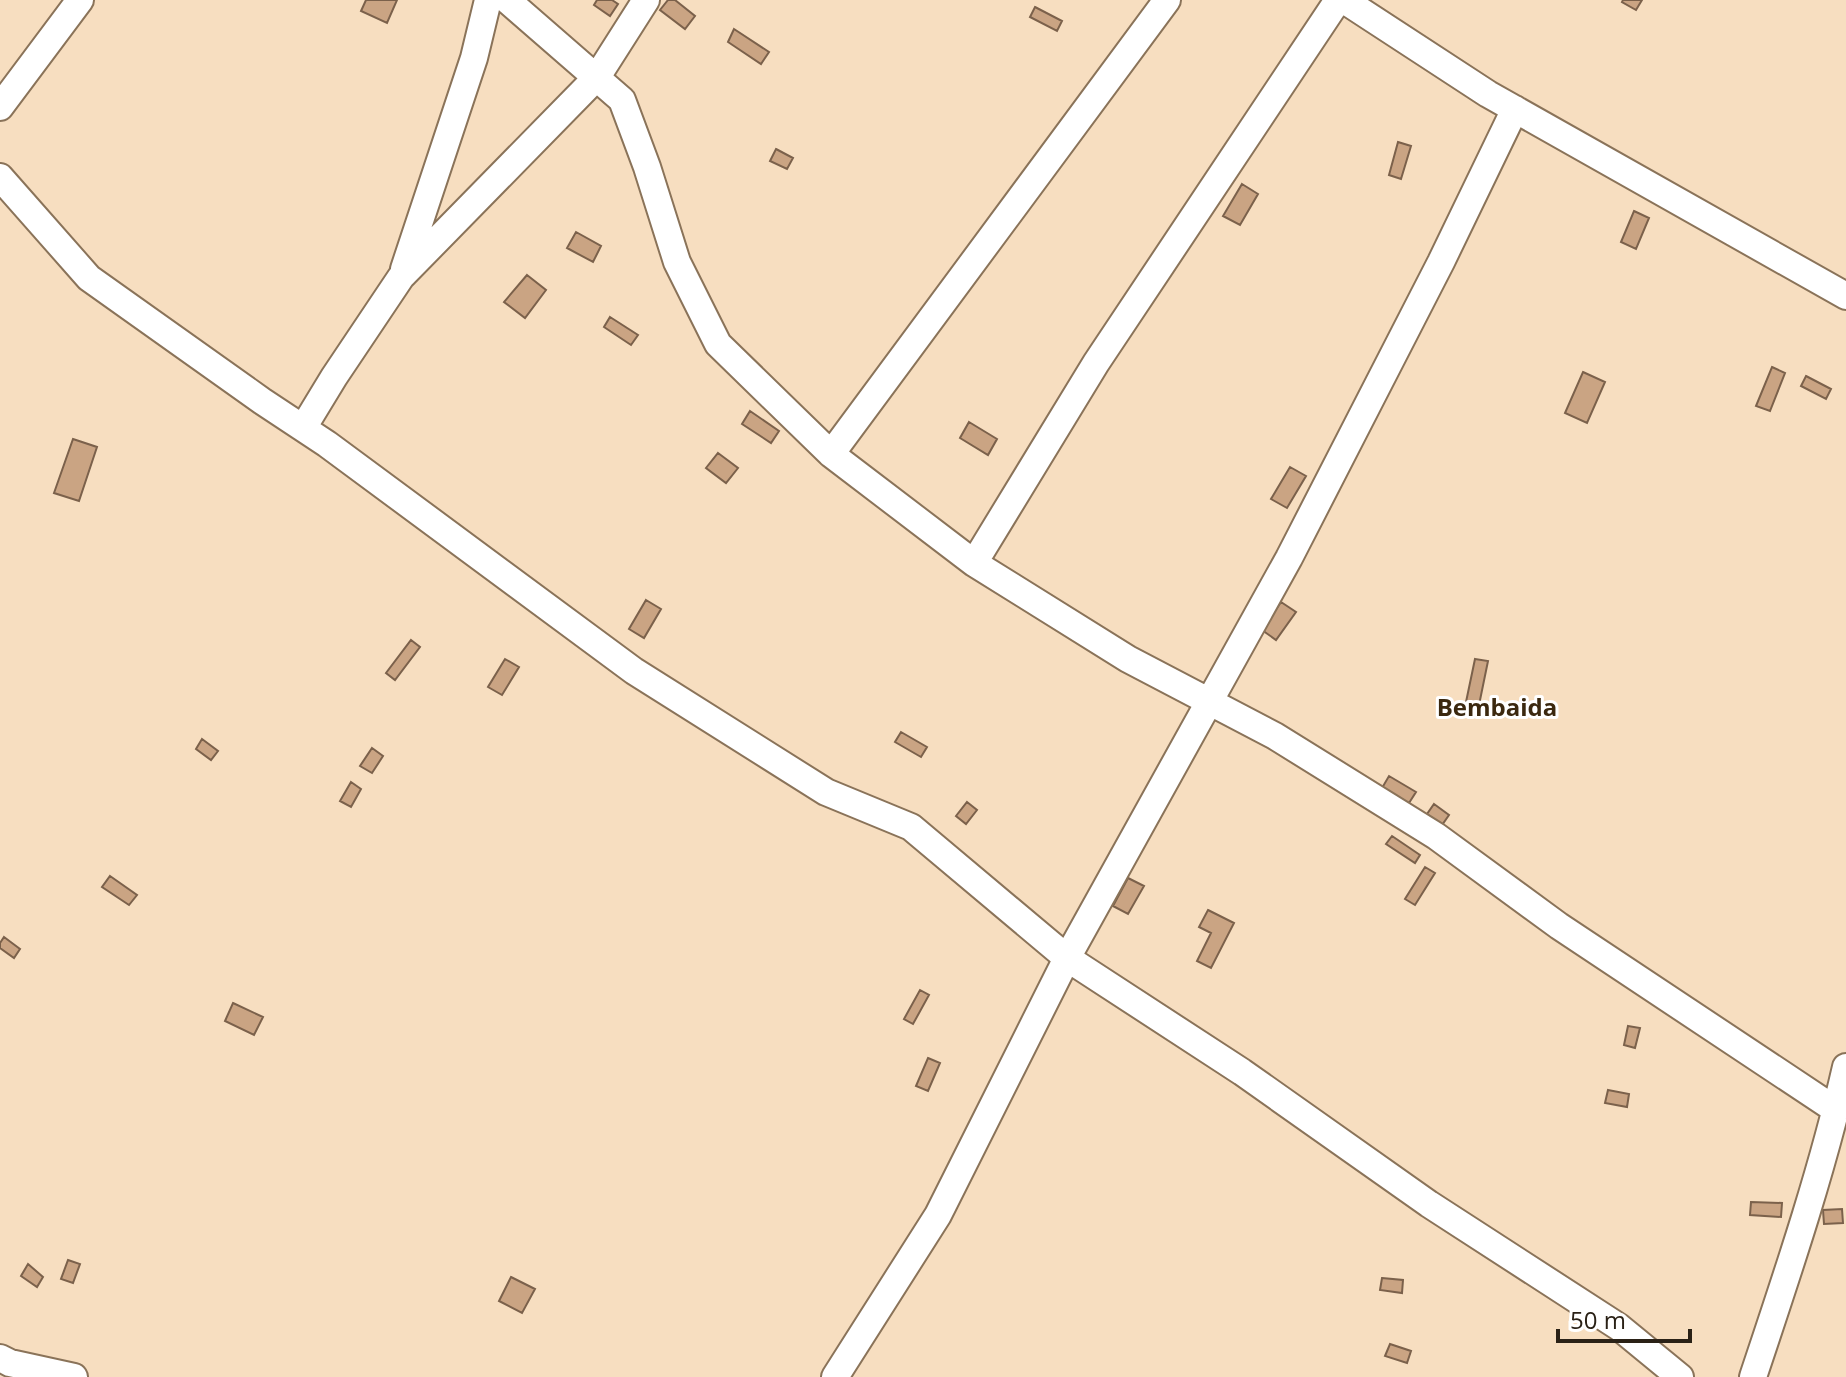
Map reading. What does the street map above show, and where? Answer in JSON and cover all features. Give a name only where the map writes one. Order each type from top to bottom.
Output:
[{"type":"street","points":[[0,107],[80,0]]},
{"type":"street","points":[[401,277],[474,58],[488,0]]},
{"type":"street","points":[[507,0],[622,100],[677,262],[718,344],[831,454],[974,563],[1128,659],[1275,736],[1436,836],[1559,926],[1836,1110]]},
{"type":"street","points":[[303,428],[401,277],[597,77],[646,0]]},
{"type":"street","points":[[831,454],[1167,0]]},
{"type":"street","points":[[974,563],[1096,363],[1338,0]]},
{"type":"street","points":[[1344,0],[1488,94],[1846,296]]},
{"type":"street","points":[[835,1377],[938,1215],[1067,958],[1304,530],[1515,109]]},
{"type":"street","points":[[0,177],[89,278],[442,528],[634,671],[826,792],[911,827],[1067,958],[1242,1072],[1429,1204],[1619,1327],[1680,1377]]},
{"type":"street","points":[[1753,1377],[1788,1273],[1846,1067]]},
{"type":"street","points":[[0,1358],[74,1377]]},
{"type":"building","points":[[366,0],[397,0],[387,23],[361,11]]},
{"type":"building","points":[[597,0],[612,0],[618,4],[610,16],[594,5]]},
{"type":"building","points":[[668,0],[675,0],[695,16],[685,29],[660,10]]},
{"type":"building","points":[[1623,0],[1642,0],[1636,10]]},
{"type":"building","points":[[1035,7],[1062,21],[1057,31],[1030,17]]},
{"type":"building","points":[[734,29],[769,52],[761,64],[728,42]]},
{"type":"building","points":[[1398,142],[1411,146],[1401,179],[1389,175]]},
{"type":"building","points":[[776,149],[793,158],[787,169],[770,161]]},
{"type":"building","points":[[1242,184],[1258,194],[1240,225],[1223,216]]},
{"type":"building","points":[[1634,211],[1649,218],[1636,249],[1621,242]]},
{"type":"building","points":[[576,232],[601,246],[593,262],[567,248]]},
{"type":"building","points":[[527,275],[546,290],[525,318],[504,302]]},
{"type":"building","points":[[610,317],[638,335],[631,345],[604,327]]},
{"type":"building","points":[[1772,367],[1785,373],[1770,411],[1756,406]]},
{"type":"building","points":[[1583,372],[1605,382],[1587,423],[1565,413]]},
{"type":"building","points":[[1806,376],[1831,389],[1826,399],[1801,386]]},
{"type":"building","points":[[750,411],[779,431],[771,443],[742,424]]},
{"type":"building","points":[[969,422],[997,439],[988,455],[960,438]]},
{"type":"building","points":[[73,439],[97,447],[79,501],[54,493]]},
{"type":"building","points":[[718,453],[738,468],[726,483],[706,468]]},
{"type":"building","points":[[1290,467],[1306,476],[1287,508],[1271,499]]},
{"type":"building","points":[[646,600],[661,609],[644,638],[629,629]]},
{"type":"building","points":[[1281,602],[1296,612],[1276,640],[1262,630]]},
{"type":"building","points":[[411,640],[420,647],[395,680],[386,673]]},
{"type":"building","points":[[505,659],[519,667],[502,695],[488,687]]},
{"type":"building","points":[[1475,659],[1488,661],[1479,705],[1466,702]]},
{"type":"building","points":[[901,732],[927,747],[921,757],[895,742]]},
{"type":"building","points":[[202,739],[218,751],[211,760],[196,749]]},
{"type":"building","points":[[372,748],[383,756],[372,773],[360,766]]},
{"type":"building","points":[[1389,776],[1416,792],[1409,803],[1382,788]]},
{"type":"building","points":[[351,782],[361,789],[351,807],[340,801]]},
{"type":"building","points":[[967,802],[977,810],[966,824],[956,816]]},
{"type":"building","points":[[1434,804],[1449,815],[1442,825],[1427,814]]},
{"type":"building","points":[[1392,836],[1420,855],[1415,863],[1386,844]]},
{"type":"building","points":[[1425,867],[1435,873],[1415,905],[1405,899]]},
{"type":"building","points":[[110,876],[137,895],[129,905],[102,887]]},
{"type":"building","points":[[1128,878],[1144,886],[1128,914],[1113,906]]},
{"type":"building","points":[[1208,910],[1234,923],[1211,968],[1197,961],[1211,933],[1199,927]]},
{"type":"building","points":[[4,937],[20,949],[14,958],[0,948]]},
{"type":"building","points":[[920,990],[929,995],[913,1024],[904,1019]]},
{"type":"building","points":[[233,1003],[263,1017],[254,1035],[225,1021]]},
{"type":"building","points":[[1628,1026],[1640,1028],[1635,1048],[1624,1045]]},
{"type":"building","points":[[928,1058],[940,1063],[928,1091],[916,1086]]},
{"type":"building","points":[[1608,1090],[1629,1094],[1627,1107],[1605,1103]]},
{"type":"building","points":[[1751,1202],[1782,1203],[1781,1217],[1750,1215]]},
{"type":"building","points":[[1842,1209],[1843,1223],[1824,1224],[1823,1210]]},
{"type":"building","points":[[68,1260],[80,1264],[73,1283],[61,1279]]},
{"type":"building","points":[[28,1264],[43,1277],[37,1287],[21,1276]]},
{"type":"building","points":[[511,1277],[535,1289],[522,1313],[499,1301]]},
{"type":"building","points":[[1382,1278],[1403,1280],[1402,1293],[1380,1290]]},
{"type":"building","points":[[1390,1344],[1411,1351],[1407,1363],[1385,1356]]},
{"type":"district","name":"Bembaida","points":[[1497,706]]}]
